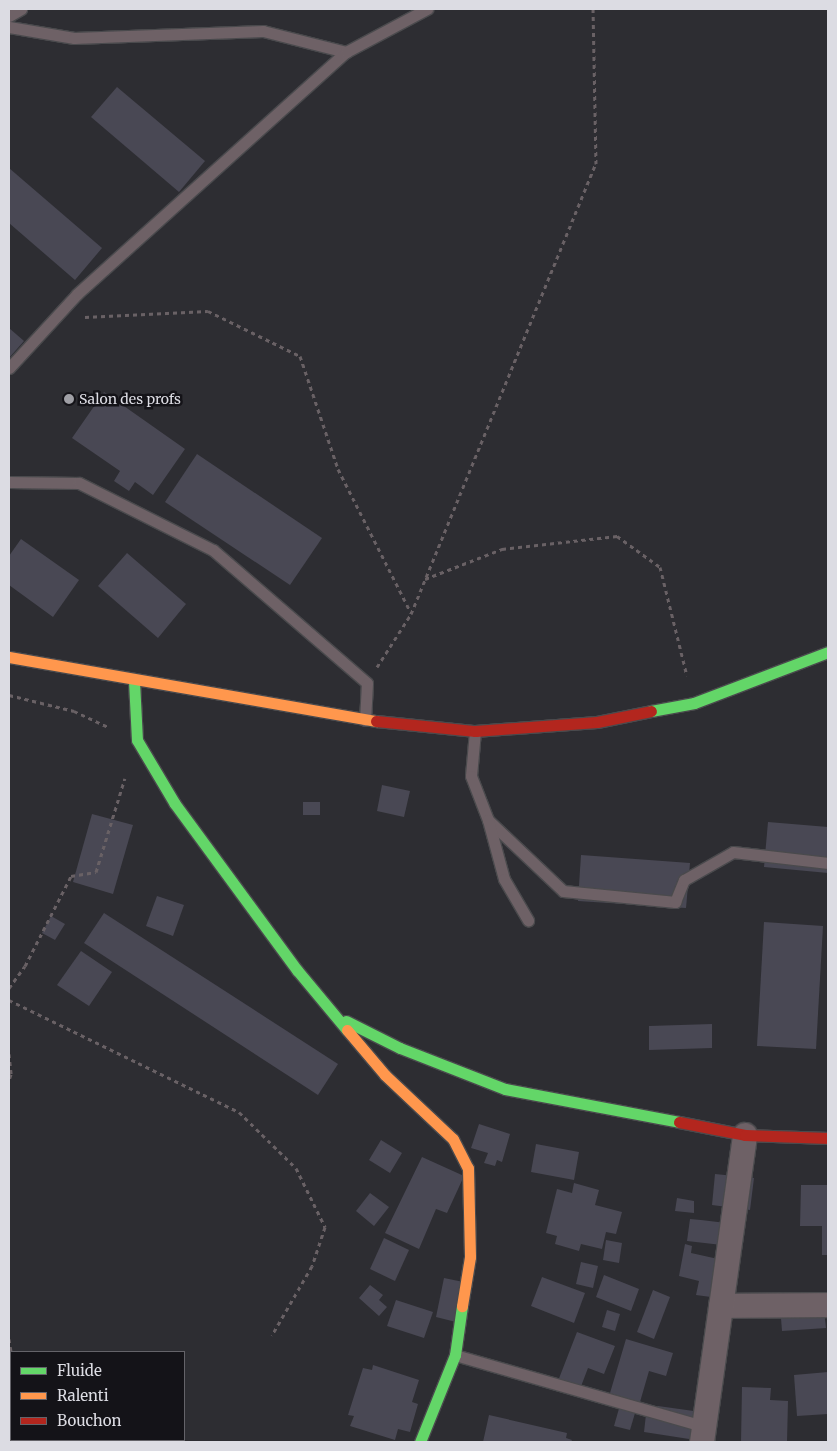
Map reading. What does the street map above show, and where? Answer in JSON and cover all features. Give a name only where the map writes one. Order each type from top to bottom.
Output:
[{"type":"street","points":[[9,657],[134,681],[365,720],[475,731],[596,722],[694,703],[828,652]]},
{"type":"street","points":[[134,681],[137,740],[175,804],[296,970],[385,1075],[453,1139],[468,1168],[470,1258],[455,1355],[420,1442]]},
{"type":"street","points":[[338,1018],[400,1048],[505,1089],[745,1136],[828,1138]]},
{"type":"street","points":[[703,1434],[745,1136]]},
{"type":"street","points":[[721,1306],[828,1305]]},
{"type":"lane","points":[[9,16],[21,9]]},
{"type":"lane","points":[[9,368],[77,294],[346,52],[427,9]]},
{"type":"lane","points":[[9,26],[74,38],[263,31],[346,52]]},
{"type":"lane","points":[[9,482],[79,483],[212,550],[367,683],[365,720]]},
{"type":"lane","points":[[475,731],[471,776],[488,820],[504,879],[528,920]]},
{"type":"lane","points":[[488,820],[563,891],[675,902],[684,880],[733,852],[828,863]]},
{"type":"lane","points":[[455,1355],[703,1434]]},
{"type":"path","points":[[367,683],[411,614],[596,164],[593,9]]},
{"type":"path","points":[[56,318],[208,311],[300,356],[338,469],[411,614]]},
{"type":"path","points":[[425,579],[502,549],[617,536],[660,567],[694,703]]},
{"type":"path","points":[[9,695],[74,711],[137,740],[96,872],[71,876],[25,966],[9,988]]},
{"type":"path","points":[[9,1000],[239,1112],[296,1168],[325,1227],[312,1266],[272,1335]]},
{"type":"path","points":[[9,1054],[11,1074],[9,1080]]},
{"type":"building","points":[[117,87],[205,161],[179,192],[91,117]]},
{"type":"building","points":[[9,168],[102,248],[75,280],[9,223]]},
{"type":"building","points":[[9,328],[24,341],[9,358]]},
{"type":"building","points":[[104,392],[185,449],[153,495],[135,482],[129,491],[114,481],[120,471],[72,438]]},
{"type":"building","points":[[197,454],[322,538],[290,585],[165,502]]},
{"type":"building","points":[[21,539],[79,580],[53,617],[9,585],[9,556]]},
{"type":"building","points":[[127,553],[186,604],[158,638],[98,586]]},
{"type":"building","points":[[382,785],[410,791],[404,817],[377,811]]},
{"type":"building","points":[[303,802],[320,802],[320,815],[303,815]]},
{"type":"building","points":[[92,814],[133,825],[113,894],[73,882]]},
{"type":"building","points":[[768,822],[828,827],[828,873],[764,867]]},
{"type":"building","points":[[581,855],[690,863],[686,908],[578,901]]},
{"type":"building","points":[[157,896],[184,905],[173,936],[146,926]]},
{"type":"building","points":[[104,913],[338,1064],[318,1095],[84,943]]},
{"type":"building","points":[[51,916],[65,924],[55,940],[42,933]]},
{"type":"building","points":[[764,922],[823,926],[816,1049],[757,1046]]},
{"type":"building","points":[[81,951],[112,972],[89,1006],[57,985]]},
{"type":"building","points":[[712,1024],[712,1048],[649,1050],[649,1026]]},
{"type":"building","points":[[479,1124],[510,1134],[502,1162],[497,1160],[495,1166],[484,1163],[488,1153],[471,1148]]},
{"type":"building","points":[[381,1140],[402,1153],[390,1173],[369,1160]]},
{"type":"building","points":[[536,1144],[579,1152],[574,1180],[531,1172]]},
{"type":"building","points":[[422,1157],[464,1176],[447,1213],[436,1209],[419,1249],[385,1233]]},
{"type":"building","points":[[715,1174],[754,1178],[750,1210],[712,1205]]},
{"type":"building","points":[[574,1183],[599,1190],[595,1205],[622,1212],[616,1234],[606,1232],[602,1249],[581,1244],[579,1251],[555,1244],[557,1236],[546,1233],[557,1189],[572,1193]]},
{"type":"building","points":[[801,1185],[828,1185],[828,1255],[822,1255],[822,1226],[800,1226]]},
{"type":"building","points":[[370,1193],[389,1207],[374,1226],[356,1211]]},
{"type":"building","points":[[677,1198],[694,1201],[694,1213],[675,1211]]},
{"type":"building","points":[[690,1219],[743,1225],[722,1245],[687,1241]]},
{"type":"building","points":[[384,1238],[409,1250],[395,1281],[370,1269]]},
{"type":"building","points":[[606,1240],[622,1243],[619,1263],[603,1260]]},
{"type":"building","points":[[685,1244],[692,1246],[691,1253],[718,1259],[711,1297],[696,1295],[699,1281],[679,1276]]},
{"type":"building","points":[[581,1262],[598,1266],[593,1288],[576,1284]]},
{"type":"building","points":[[604,1275],[639,1289],[631,1311],[596,1297]]},
{"type":"building","points":[[542,1277],[585,1293],[574,1323],[531,1306]]},
{"type":"building","points":[[444,1278],[473,1284],[464,1324],[436,1317]]},
{"type":"building","points":[[370,1285],[383,1295],[379,1300],[387,1307],[379,1316],[359,1298]]},
{"type":"building","points":[[653,1290],[670,1297],[654,1339],[637,1332]]},
{"type":"building","points":[[396,1300],[433,1312],[424,1338],[387,1326]]},
{"type":"building","points":[[823,1302],[826,1328],[782,1331],[780,1305]]},
{"type":"building","points":[[607,1310],[620,1314],[615,1331],[602,1327]]},
{"type":"building","points":[[577,1332],[615,1346],[604,1374],[588,1368],[580,1389],[558,1381]]},
{"type":"building","points":[[626,1339],[673,1353],[666,1376],[649,1371],[640,1402],[610,1393]]},
{"type":"building","points":[[373,1365],[419,1380],[412,1402],[418,1404],[410,1432],[398,1429],[395,1440],[350,1426],[354,1416],[348,1415],[363,1368],[372,1370]]},
{"type":"building","points":[[828,1372],[828,1414],[797,1416],[794,1375]]},
{"type":"building","points":[[742,1387],[771,1388],[770,1400],[788,1401],[787,1442],[741,1442]]},
{"type":"building","points":[[622,1398],[638,1403],[630,1430],[614,1426]]},
{"type":"building","points":[[658,1406],[708,1413],[702,1441],[644,1432],[646,1414],[657,1415]]},
{"type":"building","points":[[489,1415],[567,1433],[566,1438],[572,1440],[571,1442],[483,1442]]},
{"type":"traffic: fast","points":[[651,711],[694,703],[828,652]]},
{"type":"traffic: fast","points":[[134,681],[137,740],[175,804],[297,970],[347,1030]]},
{"type":"traffic: fast","points":[[346,1021],[400,1048],[505,1089],[679,1122]]},
{"type":"traffic: fast","points":[[420,1442],[455,1355],[462,1306]]},
{"type":"traffic: slow","points":[[9,657],[376,721]]},
{"type":"traffic: slow","points":[[347,1030],[385,1075],[453,1139],[468,1168],[470,1257],[462,1306]]},
{"type":"traffic: jam","points":[[376,721],[475,731],[597,722],[651,711]]},
{"type":"traffic: jam","points":[[679,1122],[745,1135],[828,1138]]},
{"type":"place","name":"Salon des profs","points":[[69,399]]}]
